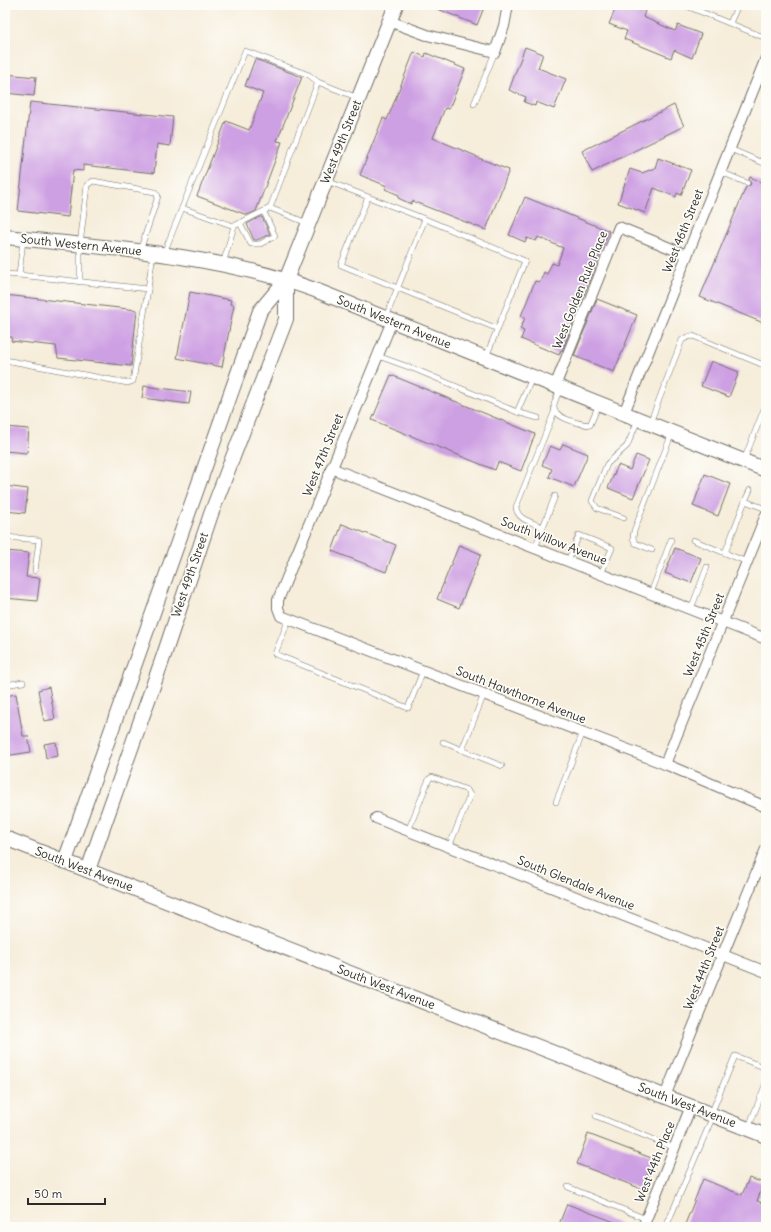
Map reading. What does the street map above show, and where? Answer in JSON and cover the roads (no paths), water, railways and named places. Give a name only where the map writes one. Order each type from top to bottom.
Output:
[{"type":"street","name":"West 49th Street","points":[[65,861],[260,311],[286,280],[396,5]]},
{"type":"street","points":[[389,21],[427,35],[495,52],[504,26],[508,5]]},
{"type":"street","name":"West 46th Street","points":[[624,413],[766,58]]},
{"type":"street","name":"West Golden Rule Place","points":[[558,387],[619,227],[688,255]]},
{"type":"street","name":"South Western Avenue","points":[[5,237],[152,253],[223,264],[286,280],[744,460],[766,470]]},
{"type":"street","name":"West 49th Street","points":[[88,870],[211,514],[286,319],[286,280]]},
{"type":"street","name":"West 47th Street","points":[[289,619],[281,616],[278,608],[278,600],[378,356],[389,320]]},
{"type":"street","name":"South Willow Avenue","points":[[331,468],[766,639]]},
{"type":"street","name":"West 45th Street","points":[[665,764],[766,515]]},
{"type":"street","name":"South Hawthorne Avenue","points":[[289,619],[665,764],[766,807]]},
{"type":"street","name":"South Glendale Avenue","points":[[376,818],[766,972]]},
{"type":"street","name":"South West Avenue","points":[[5,838],[766,1136]]},
{"type":"street","name":"West 44th Street","points":[[665,1096],[766,849]]},
{"type":"street","name":"West 44th Place","points":[[644,1223],[691,1106]]},
{"type":"lane","points":[[684,5],[766,38]]},
{"type":"lane","points":[[730,24],[738,5]]},
{"type":"lane","points":[[152,253],[182,208],[245,51],[309,75],[318,82],[358,98]]},
{"type":"lane","points":[[474,104],[495,52]]},
{"type":"lane","points":[[182,208],[234,226],[270,208],[318,82]]},
{"type":"lane","points":[[730,149],[764,163],[766,153]]},
{"type":"lane","points":[[721,172],[747,183]]},
{"type":"lane","points":[[326,180],[425,219],[525,261],[486,358]]},
{"type":"lane","points":[[5,360],[128,383],[133,381],[148,289],[158,196],[155,192],[93,181],[87,185],[80,245],[80,282]]},
{"type":"lane","points":[[5,186],[5,212]]},
{"type":"lane","points":[[368,197],[341,265],[498,329]]},
{"type":"lane","points":[[270,208],[308,224]]},
{"type":"lane","points":[[240,224],[249,235],[251,244],[260,244],[275,236],[269,226],[264,212]]},
{"type":"lane","points":[[389,320],[398,287],[425,219]]},
{"type":"lane","points":[[223,264],[234,226]]},
{"type":"lane","points":[[19,275],[23,239]]},
{"type":"lane","points":[[5,274],[148,289]]},
{"type":"lane","points":[[624,518],[597,508],[592,501],[607,464],[627,446],[644,421],[682,340],[693,336],[766,366]]},
{"type":"lane","points":[[378,356],[417,370],[517,412],[538,418]]},
{"type":"lane","points":[[517,412],[532,377]]},
{"type":"lane","points":[[543,527],[521,518],[517,513],[516,507],[554,410],[558,387]]},
{"type":"lane","points":[[554,410],[559,416],[581,424],[590,425],[599,404]]},
{"type":"lane","points":[[744,460],[766,404]]},
{"type":"lane","points":[[652,550],[635,543],[633,538],[634,531],[672,432]]},
{"type":"lane","points":[[725,553],[750,490]]},
{"type":"lane","points":[[535,548],[555,496]]},
{"type":"lane","points":[[746,501],[766,509]]},
{"type":"lane","points":[[568,561],[579,535],[612,548],[601,574]]},
{"type":"lane","points":[[5,537],[39,540],[35,571]]},
{"type":"lane","points":[[651,593],[671,540]]},
{"type":"lane","points":[[693,540],[747,562]]},
{"type":"lane","points":[[691,609],[707,567]]},
{"type":"lane","points":[[289,619],[275,654],[408,708],[423,671]]},
{"type":"lane","points":[[5,685],[23,682]]},
{"type":"lane","points":[[462,750],[484,694]]},
{"type":"lane","points":[[556,802],[583,732]]},
{"type":"lane","points":[[443,742],[502,766]]},
{"type":"lane","points":[[408,831],[429,778],[432,777],[467,790],[470,795],[449,847]]},
{"type":"lane","points":[[666,1227],[735,1056],[766,1068]]},
{"type":"lane","points":[[748,1129],[766,1083]]},
{"type":"lane","points":[[596,1116],[675,1148]]},
{"type":"lane","points":[[568,1187],[644,1223]]}]
